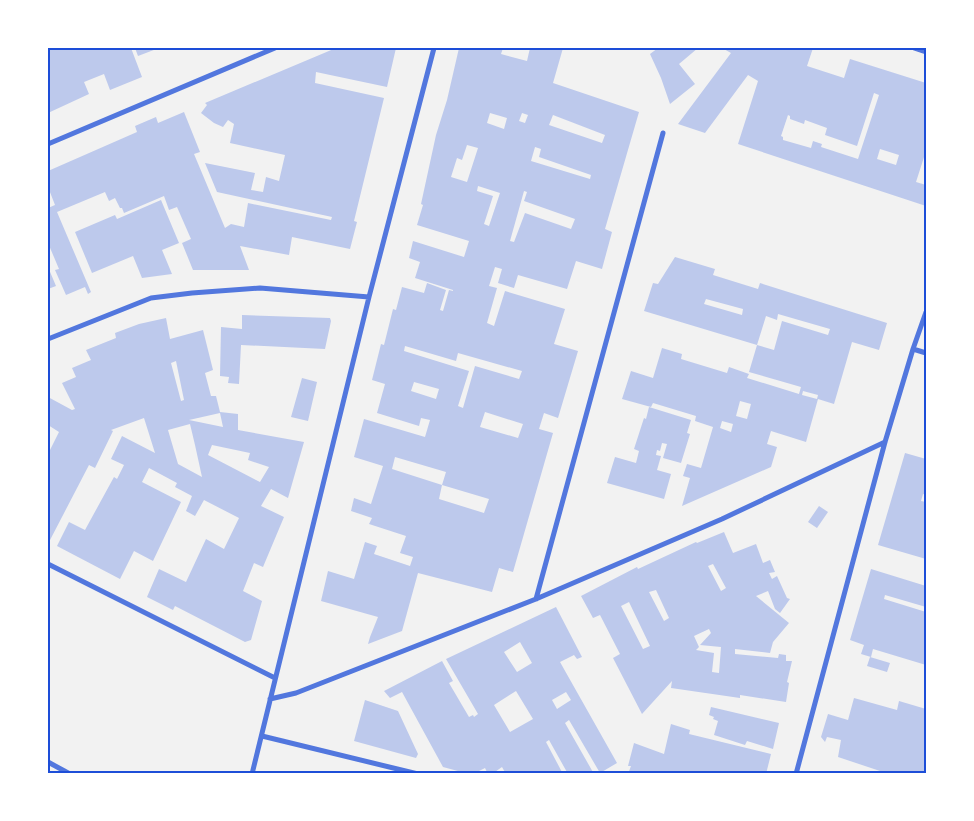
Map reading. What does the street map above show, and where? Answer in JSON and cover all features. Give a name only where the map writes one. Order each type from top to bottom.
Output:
[{"type":"street","points":[[48,144],[275,48]]},
{"type":"street","points":[[252,774],[369,297],[434,48]]},
{"type":"street","points":[[914,48],[926,52]]},
{"type":"street","points":[[536,599],[663,132]]},
{"type":"street","points":[[48,339],[151,298],[192,292],[260,288],[369,297]]},
{"type":"street","points":[[798,773],[885,442],[926,312]]},
{"type":"street","points":[[913,349],[926,353]]},
{"type":"street","points":[[270,699],[296,693],[536,599],[722,519],[885,442]]},
{"type":"street","points":[[48,564],[275,678]]},
{"type":"street","points":[[262,736],[418,774]]},
{"type":"street","points":[[48,762],[70,774]]},
{"type":"building","points":[[48,48],[131,48],[142,77],[110,90],[104,74],[84,82],[89,94],[48,113]]},
{"type":"building","points":[[135,48],[159,48],[138,56]]},
{"type":"building","points":[[336,48],[396,48],[387,87],[316,72],[315,83],[384,98],[354,221],[357,222],[350,249],[292,237],[289,255],[240,246],[249,270],[193,270],[182,243],[191,239],[177,207],[169,210],[164,196],[124,213],[115,198],[109,201],[105,192],[57,212],[91,292],[88,294],[85,287],[66,295],[55,270],[59,269],[48,243],[48,208],[55,205],[48,187],[48,171],[137,132],[135,126],[156,117],[158,123],[184,112],[200,152],[194,154],[225,228],[231,224],[244,227],[248,203],[331,220],[332,217],[217,192],[205,163],[255,173],[251,190],[263,192],[266,177],[279,181],[285,155],[230,143],[234,124],[228,120],[223,127],[201,113],[207,105],[205,103]]},
{"type":"building","points":[[459,48],[503,48],[501,54],[527,61],[530,48],[563,48],[553,83],[639,112],[605,229],[612,232],[602,269],[576,261],[567,289],[518,275],[514,288],[498,283],[502,269],[495,267],[489,286],[497,288],[487,323],[494,326],[505,291],[565,309],[554,344],[578,351],[558,418],[544,413],[539,429],[553,433],[513,572],[499,568],[492,592],[418,573],[402,631],[368,644],[378,617],[321,601],[328,571],[354,579],[365,542],[377,546],[374,554],[410,566],[413,557],[400,553],[406,536],[369,524],[372,518],[351,511],[354,498],[371,504],[383,466],[354,457],[364,419],[425,437],[430,420],[421,418],[419,426],[377,413],[385,384],[372,380],[381,344],[384,345],[393,309],[396,310],[402,287],[424,293],[427,283],[446,290],[440,310],[443,311],[449,290],[453,291],[415,278],[420,262],[409,258],[413,241],[464,257],[469,241],[417,225],[423,205],[421,204],[436,135],[447,100]],"holes":[[[490,113],[507,118],[504,129],[487,123]],[[522,113],[528,115],[525,123],[519,121]],[[553,115],[605,135],[602,143],[549,125]],[[467,145],[478,148],[467,182],[451,177],[457,158],[462,160]],[[535,147],[541,149],[539,157],[591,175],[590,179],[531,161]],[[478,186],[500,193],[489,226],[484,224],[493,196],[477,191]],[[524,191],[527,192],[524,201],[575,219],[571,229],[525,213],[514,242],[510,241]],[[405,346],[456,361],[458,353],[522,371],[519,379],[475,366],[463,408],[458,406],[469,371],[404,351]],[[414,382],[439,389],[436,399],[411,391]],[[485,412],[523,424],[518,438],[480,427]],[[395,457],[446,472],[442,485],[392,469]],[[442,485],[489,499],[484,513],[439,499]]]},
{"type":"building","points":[[658,48],[698,48],[679,64],[695,84],[670,104],[650,54]]},
{"type":"building","points":[[722,48],[813,48],[807,66],[844,78],[850,59],[926,83],[926,154],[916,182],[926,185],[926,206],[738,144],[758,81],[748,75],[705,133],[678,124],[731,53]],"holes":[[[874,93],[879,95],[858,159],[821,147],[822,144],[813,141],[811,148],[783,140],[781,136],[788,115],[790,119],[804,124],[805,120],[827,128],[825,135],[857,146]],[[880,149],[899,155],[896,165],[877,159]]]},
{"type":"building","points":[[161,200],[179,243],[162,250],[172,274],[142,278],[133,256],[92,273],[75,232],[115,215],[117,219]]},
{"type":"building","points":[[675,257],[715,269],[713,275],[758,289],[760,283],[887,323],[879,350],[852,342],[834,404],[818,399],[806,442],[771,431],[767,444],[777,447],[771,467],[682,506],[690,478],[683,476],[687,464],[701,468],[713,427],[695,421],[696,416],[653,403],[651,407],[622,399],[631,371],[653,378],[662,348],[682,354],[681,359],[727,373],[729,367],[749,374],[747,378],[799,394],[801,387],[749,372],[757,345],[644,311],[653,283],[658,284]],"holes":[[[706,299],[743,309],[742,315],[704,304]],[[778,314],[830,329],[828,335],[782,321],[774,350],[757,345],[766,316],[777,320]],[[803,391],[818,395],[817,399],[802,395]],[[740,401],[751,404],[747,419],[736,416]],[[722,421],[733,424],[731,432],[720,428]]]},
{"type":"building","points":[[48,267],[56,286],[48,289]]},
{"type":"building","points":[[242,315],[330,318],[325,349],[241,345],[239,384],[228,383],[229,377],[220,376],[221,327],[242,329]]},
{"type":"building","points":[[166,318],[170,339],[203,330],[213,370],[205,373],[211,396],[216,396],[220,412],[238,414],[238,430],[304,442],[288,498],[271,489],[261,506],[284,517],[263,567],[254,563],[243,591],[262,601],[251,640],[245,642],[175,606],[173,610],[147,597],[159,569],[186,582],[206,539],[224,549],[239,518],[204,500],[195,516],[186,511],[192,496],[175,487],[177,483],[149,468],[142,482],[181,502],[153,561],[134,551],[120,579],[57,546],[69,522],[85,530],[114,477],[117,479],[124,465],[111,459],[122,436],[155,453],[144,418],[111,430],[113,431],[95,468],[89,465],[48,542],[48,454],[59,432],[48,425],[48,397],[72,410],[75,409],[62,383],[76,377],[72,368],[91,360],[86,350],[116,338],[115,333],[139,324]],"holes":[[[176,361],[184,400],[181,401],[171,363]],[[220,413],[223,427],[189,420]],[[190,424],[202,477],[178,464],[168,430]],[[212,445],[250,453],[248,460],[269,467],[260,482],[208,455]]]},
{"type":"building","points":[[302,378],[317,382],[308,421],[291,417]]},
{"type":"building","points":[[649,407],[691,420],[687,433],[690,434],[681,463],[663,458],[667,444],[662,443],[660,451],[657,450],[656,455],[661,456],[657,470],[671,474],[664,499],[607,483],[615,457],[636,463],[639,451],[634,449]]},
{"type":"building","points":[[905,453],[926,459],[926,495],[923,494],[921,501],[926,502],[926,559],[878,545]]},
{"type":"building","points":[[819,506],[828,512],[817,528],[808,522]]},
{"type":"building","points":[[724,532],[733,553],[756,544],[763,563],[770,560],[775,572],[769,573],[772,579],[777,576],[787,598],[790,599],[780,613],[775,609],[768,591],[756,596],[789,623],[773,642],[770,653],[735,649],[735,654],[778,658],[779,654],[786,655],[786,661],[792,661],[787,682],[789,683],[786,702],[740,695],[740,698],[671,688],[672,681],[642,714],[613,658],[620,654],[600,615],[593,618],[581,596],[637,567],[638,569]],"holes":[[[713,564],[726,588],[721,591],[708,566]],[[656,590],[669,618],[664,621],[649,592]],[[629,602],[650,646],[643,649],[621,606]],[[709,629],[711,633],[700,645],[721,647],[719,673],[712,672],[714,653],[696,650],[699,647],[694,636]]]},
{"type":"building","points":[[871,569],[926,586],[926,607],[885,595],[884,599],[926,612],[926,665],[873,649],[871,657],[861,654],[864,645],[850,640]]},
{"type":"building","points":[[556,607],[582,657],[577,659],[574,655],[560,662],[617,763],[600,773],[569,720],[565,723],[594,774],[568,774],[549,740],[546,742],[563,774],[506,774],[502,767],[492,774],[488,774],[485,768],[469,774],[443,767],[402,692],[390,698],[384,691],[442,661],[453,681],[449,683],[469,717],[473,715],[474,717],[478,714],[446,659]],"holes":[[[520,642],[532,663],[517,672],[504,652]],[[516,691],[533,719],[510,732],[494,705]],[[566,692],[571,700],[557,709],[552,700]]]},
{"type":"building","points":[[870,657],[890,663],[887,672],[867,666]]},
{"type":"building","points":[[854,698],[897,710],[899,701],[926,709],[926,774],[889,774],[838,757],[841,740],[827,737],[825,742],[821,737],[828,714],[848,720]]},
{"type":"building","points":[[365,700],[398,711],[418,754],[416,758],[354,741]]},
{"type":"building","points":[[711,707],[779,723],[773,749],[747,741],[745,745],[714,735],[718,721],[709,715]]},
{"type":"building","points":[[671,724],[690,730],[689,734],[771,754],[766,774],[628,774],[631,766],[628,766],[634,743],[664,754]]}]
